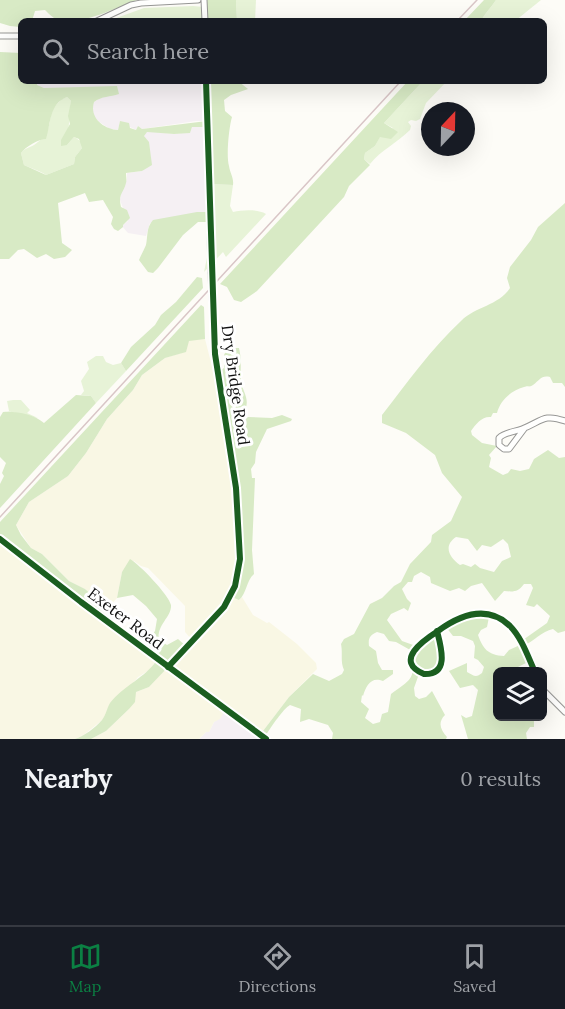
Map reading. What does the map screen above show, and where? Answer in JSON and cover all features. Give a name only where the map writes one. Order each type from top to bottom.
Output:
[{"type":"street","points":[[104,18],[131,5],[141,3],[198,0]]},
{"type":"street","points":[[204,0],[205,18]]},
{"type":"street","points":[[0,36],[18,36]]},
{"type":"street","name":"Dry Bridge Road","points":[[168,667],[224,607],[235,586],[240,558],[236,488],[216,366],[206,84]]},
{"type":"street","points":[[524,429],[512,447],[504,449],[500,447],[498,440],[500,436],[524,429],[537,420],[549,417],[565,421]]},
{"type":"street","name":"Exeter Road","points":[[0,539],[266,739]]},
{"type":"street","points":[[437,631],[442,664],[434,672],[424,674],[414,667],[411,658],[418,644],[437,631],[456,619],[477,613],[494,616],[509,625],[516,633],[533,667]]},
{"type":"street","points":[[547,693],[565,712]]},
{"type":"shaded area","points":[[206,84],[205,121],[142,129],[138,126],[136,130],[120,122],[118,130],[110,129],[98,121],[93,115],[92,108],[94,102],[99,99],[107,95],[119,94],[44,88],[37,85]]},
{"type":"shaded area","points":[[192,127],[205,127],[209,212],[150,223],[146,236],[128,233],[122,226],[128,221],[120,200],[121,190],[127,180],[127,173],[142,171],[151,161],[144,133],[147,131],[174,134],[190,132]]},
{"type":"shaded area","points":[[193,339],[205,339],[218,390],[236,486],[239,600],[242,597],[253,615],[269,622],[297,644],[316,663],[317,669],[289,697],[263,731],[267,736],[225,710],[220,719],[214,722],[209,732],[199,739],[91,739],[106,731],[129,709],[136,692],[149,687],[192,640],[185,632],[185,606],[148,568],[134,561],[122,572],[117,598],[109,607],[102,604],[85,589],[69,581],[42,554],[31,548],[16,525],[29,502],[68,476],[86,453],[107,419],[133,390],[142,375],[165,358],[181,353]]},
{"type":"shaded area","points":[[0,542],[156,660],[151,669],[138,677],[101,721],[81,737],[75,739],[0,739]]},
{"type":"shaded area","points":[[225,710],[262,739],[199,739],[209,732],[214,722]]},
{"type":"green space","points":[[0,0],[137,0],[89,18],[55,18],[45,10],[35,11],[33,18],[18,18],[18,27],[0,23]]},
{"type":"green space","points":[[204,0],[236,0],[237,18],[205,18]]},
{"type":"green space","points":[[236,0],[256,0],[255,18],[237,18]]},
{"type":"green space","points":[[484,0],[496,0],[482,18],[467,18]]},
{"type":"green space","points":[[496,0],[541,0],[519,18],[482,18]]},
{"type":"green space","points":[[204,7],[205,18],[116,18],[144,8]]},
{"type":"green space","points":[[0,52],[18,53],[18,84],[37,84],[44,88],[117,86],[119,94],[97,100],[93,108],[99,122],[118,130],[120,121],[129,123],[130,128],[136,130],[138,126],[142,129],[207,121],[206,84],[242,84],[248,89],[224,100],[225,111],[232,117],[228,156],[233,185],[209,184],[205,127],[192,127],[190,133],[147,132],[144,136],[149,142],[152,165],[142,171],[126,173],[120,203],[121,207],[127,210],[130,218],[123,227],[118,231],[114,229],[111,224],[113,217],[103,200],[89,202],[85,193],[58,203],[62,243],[72,250],[65,257],[54,259],[46,254],[37,258],[24,249],[18,250],[9,259],[0,259]],"holes":[[[67,97],[71,101],[68,116],[70,124],[61,140],[61,146],[67,145],[74,137],[79,139],[82,148],[75,157],[74,164],[46,175],[24,165],[21,153],[32,144],[46,139],[54,109],[61,100]]]},
{"type":"green space","points":[[405,84],[420,84],[384,123],[398,132],[391,139],[380,137],[375,146],[365,153],[364,159],[370,165],[349,186],[344,197],[257,291],[241,302],[234,300],[227,287],[220,284]]},
{"type":"green space","points":[[420,84],[444,84],[427,102],[421,102],[420,119],[408,122],[411,126],[410,130],[370,164],[364,159],[365,153],[375,146],[380,136],[393,128],[384,123]]},
{"type":"green space","points":[[67,97],[71,101],[67,145],[74,137],[80,141],[82,148],[75,157],[74,164],[46,175],[24,165],[21,153],[42,138],[49,126],[51,110]]},
{"type":"green space","points":[[209,184],[233,185],[230,206],[233,212],[250,210],[266,214],[226,257],[223,252],[204,272],[208,253]]},
{"type":"green space","points":[[565,203],[565,387],[562,383],[553,383],[550,377],[543,377],[531,386],[519,389],[506,397],[497,413],[482,419],[471,431],[472,435],[482,443],[497,446],[489,455],[491,458],[489,467],[503,475],[511,469],[520,471],[529,469],[534,459],[548,450],[559,458],[565,457],[565,631],[558,633],[553,629],[549,630],[523,646],[528,662],[518,667],[493,667],[493,721],[534,721],[534,727],[530,727],[526,733],[527,739],[468,739],[461,715],[466,718],[472,716],[478,690],[473,685],[460,688],[449,671],[467,663],[467,672],[476,676],[482,673],[484,667],[474,658],[473,641],[461,636],[453,636],[446,627],[469,614],[489,617],[487,627],[478,635],[487,650],[504,656],[547,623],[550,616],[537,604],[534,607],[526,605],[533,588],[531,584],[524,584],[516,591],[504,591],[495,601],[482,583],[471,586],[465,591],[459,588],[450,591],[431,583],[430,577],[421,572],[402,589],[411,603],[408,611],[404,608],[391,614],[387,620],[402,641],[416,646],[437,634],[442,654],[439,670],[419,674],[414,688],[415,696],[419,699],[426,697],[432,691],[445,715],[441,724],[446,739],[332,739],[333,733],[328,725],[309,719],[300,722],[301,709],[290,705],[266,735],[263,731],[289,697],[313,674],[329,681],[342,674],[344,670],[341,644],[344,639],[354,634],[370,604],[382,598],[401,582],[410,564],[431,542],[432,535],[451,521],[462,497],[442,473],[435,455],[406,433],[382,423],[382,415],[450,332],[467,316],[505,294],[510,288],[507,278],[510,267],[538,227]],"holes":[[[456,537],[468,539],[477,551],[482,545],[491,547],[503,539],[508,544],[511,557],[502,561],[494,572],[475,564],[471,567],[460,565],[449,551],[450,544]],[[377,632],[384,634],[389,641],[396,642],[412,651],[413,667],[408,681],[391,694],[388,712],[382,714],[380,722],[373,724],[365,718],[369,709],[361,702],[362,695],[372,681],[383,681],[393,674],[393,670],[382,670],[376,651],[369,646],[370,637],[373,634]]]},
{"type":"green space","points":[[209,212],[209,222],[198,222],[183,235],[153,273],[148,272],[139,260],[153,220]]},
{"type":"green space","points":[[197,277],[202,278],[203,288],[126,371],[121,363],[131,347],[155,325],[161,315],[176,302]]},
{"type":"green space","points":[[201,305],[204,307],[205,339],[189,341],[186,352],[165,358],[142,375],[133,390],[107,419],[86,453],[68,476],[29,502],[16,525],[31,548],[42,554],[69,581],[85,589],[109,607],[101,618],[0,542],[0,522]]},
{"type":"green space","points":[[239,348],[241,382],[247,402],[245,410],[239,412],[238,419],[242,422],[248,417],[272,418],[282,415],[292,419],[267,429],[251,469],[252,478],[255,478],[252,550],[254,574],[239,600],[230,596],[240,558],[236,486],[214,375],[224,368],[224,355],[227,349]]},
{"type":"green space","points":[[96,356],[103,356],[106,362],[113,365],[121,363],[126,371],[96,403],[91,396],[81,395],[84,391],[81,381],[89,369],[87,362]]},
{"type":"green space","points":[[76,395],[91,396],[96,403],[0,508],[0,484],[6,463],[0,457],[0,417],[3,412],[25,414],[44,423]]},
{"type":"green space","points":[[21,400],[30,410],[27,413],[38,418],[7,411],[9,411],[7,401]]},
{"type":"green space","points":[[130,559],[153,580],[171,605],[160,630],[159,640],[167,645],[178,639],[187,647],[149,687],[136,692],[135,702],[106,731],[91,739],[75,739],[93,729],[105,716],[115,697],[152,667],[156,661],[141,649],[155,631],[157,619],[133,595],[117,598],[122,572]]},
{"type":"railway","points":[[460,18],[477,0]]},
{"type":"railway","points":[[0,517],[398,84]]},
{"type":"cycle path","points":[[168,667],[224,607],[235,586],[240,559],[236,488],[215,354],[206,84]]},
{"type":"cycle path","points":[[0,539],[266,739]]},
{"type":"cycle path","points":[[437,632],[464,617],[474,614],[492,615],[501,619],[514,631],[533,667]]},
{"type":"cycle path","points":[[437,632],[442,652],[441,665],[438,670],[424,674],[415,669],[411,663],[411,657],[419,645],[437,632]]}]
